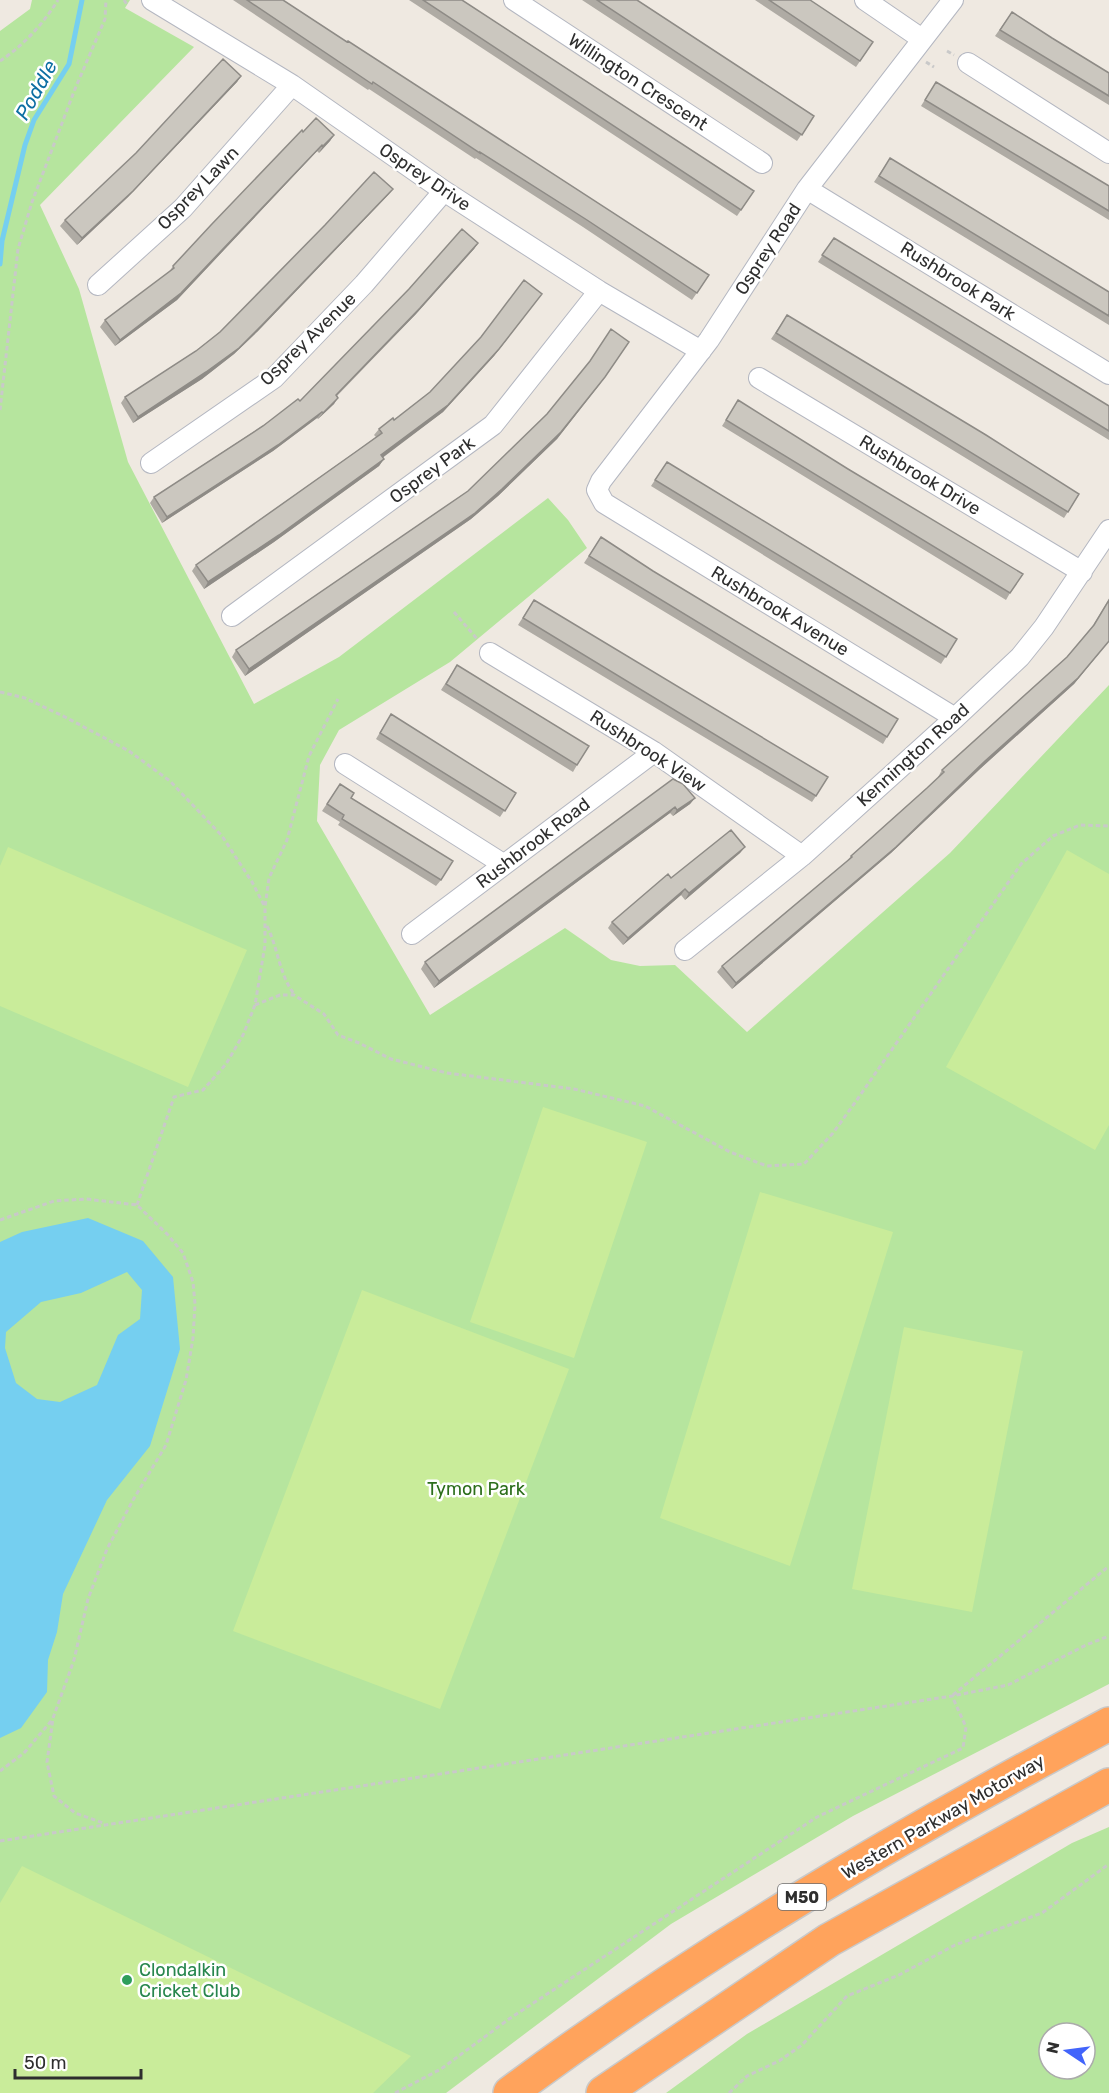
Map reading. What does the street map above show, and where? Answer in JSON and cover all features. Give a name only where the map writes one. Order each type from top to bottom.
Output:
[{"type":"highway","name":"Western Parkway Motorway","points":[[510,2093],[564,2053],[778,1911],[1006,1778],[1109,1725]]},
{"type":"highway","points":[[603,2093],[829,1940],[1109,1785]]},
{"type":"street","name":"Osprey Drive","points":[[152,0],[292,85],[444,191],[599,291],[701,351]]},
{"type":"street","name":"Willington Crescent","points":[[514,0],[762,163]]},
{"type":"street","points":[[865,0],[922,39]]},
{"type":"street","name":"Osprey Road","points":[[604,503],[597,490],[601,481],[701,351],[807,189],[952,0]]},
{"type":"street","points":[[968,63],[1109,153]]},
{"type":"street","name":"Osprey Lawn","points":[[98,285],[183,207],[292,85]]},
{"type":"street","name":"Rushbrook Park","points":[[807,189],[1109,374]]},
{"type":"street","name":"Osprey Avenue","points":[[151,463],[274,378],[364,284],[444,191]]},
{"type":"street","name":"Osprey Park","points":[[232,616],[493,425],[599,291]]},
{"type":"street","name":"Rushbrook Drive","points":[[759,378],[1082,572]]},
{"type":"street","name":"Rushbrook Avenue","points":[[604,503],[955,718]]},
{"type":"street","name":"Kennington Road","points":[[685,950],[802,856],[1020,657],[1044,627],[1109,530]]},
{"type":"street","name":"Rushbrook View","points":[[486,648],[654,752],[802,856]]},
{"type":"street","name":"Rushbrook Road","points":[[412,934],[654,752]]},
{"type":"street","points":[[345,764],[503,864]]},
{"type":"path","points":[[0,61],[16,50],[47,17],[58,0]]},
{"type":"path","points":[[0,410],[18,249],[36,192],[75,89],[105,19],[106,0]]},
{"type":"path","points":[[124,0],[128,6]]},
{"type":"path","points":[[454,612],[486,648]]},
{"type":"path","points":[[0,692],[25,698],[67,718],[129,752],[170,781],[222,836],[265,906]]},
{"type":"path","points":[[137,1205],[174,1097],[203,1090],[226,1064],[243,1035],[255,1005],[265,945],[265,906],[269,878],[287,840],[309,756],[338,699]]},
{"type":"path","points":[[266,924],[286,984],[294,995],[324,1014],[338,1035],[391,1059],[447,1073],[574,1089],[645,1106],[730,1152],[767,1166],[804,1164],[833,1133],[854,1104],[1021,864],[1053,836],[1080,825],[1109,826]]},
{"type":"path","points":[[255,1005],[280,995],[294,995]]},
{"type":"path","points":[[0,1220],[54,1201],[86,1199],[137,1205],[183,1253],[193,1282],[195,1304],[188,1370],[166,1445],[107,1549],[88,1599],[74,1660],[53,1718],[46,1762],[54,1796],[75,1813],[104,1824]]},
{"type":"path","points":[[952,1696],[1109,1566]]},
{"type":"path","points":[[0,1841],[952,1696],[1008,1684],[1109,1636]]},
{"type":"path","points":[[395,2093],[441,2069],[509,2019],[817,1817],[963,1748],[966,1727],[952,1696]]},
{"type":"path","points":[[0,1770],[24,1753],[53,1718]]},
{"type":"path","points":[[729,2093],[747,2076],[779,2061],[802,2045],[847,1996],[899,1975],[955,1945],[1042,1913],[1109,1864]]},
{"type":"green space","name":"Tymon Park","points":[[32,0],[130,0],[125,8],[194,47],[40,205],[79,289],[128,462],[254,704],[339,657],[548,498],[568,520],[587,548],[450,662],[339,730],[320,765],[317,821],[430,1015],[565,928],[611,960],[640,966],[675,965],[747,1032],[950,853],[1109,685],[1109,1684],[853,1816],[671,1924],[446,2093],[0,2093],[0,31],[30,9]]},
{"type":"green space","points":[[8,847],[247,950],[188,1087],[0,1006],[0,866]]},
{"type":"green space","points":[[1067,850],[1109,874],[1109,1125],[1095,1150],[946,1067]]},
{"type":"green space","points":[[543,1107],[647,1142],[574,1358],[470,1322]]},
{"type":"green space","points":[[760,1192],[893,1232],[790,1566],[660,1518]]},
{"type":"green space","points":[[362,1290],[569,1369],[440,1709],[233,1631]]},
{"type":"green space","points":[[904,1327],[1023,1351],[972,1612],[852,1589]]},
{"type":"green space","points":[[1109,1827],[1109,2093],[666,2093],[747,2034],[1072,1843]]},
{"type":"green space","name":"Clondalkin Cricket Club","points":[[22,1866],[411,2056],[373,2093],[0,2093],[0,1903]]},
{"type":"water","points":[[88,1218],[143,1241],[173,1277],[180,1349],[150,1446],[107,1500],[63,1594],[57,1632],[48,1660],[47,1692],[21,1728],[0,1738],[0,1242],[22,1232]],"holes":[[[127,1272],[142,1290],[140,1319],[118,1335],[97,1385],[60,1402],[37,1399],[16,1383],[5,1348],[6,1332],[41,1302],[81,1293]]]},
{"type":"building","points":[[247,0],[283,0],[709,275],[697,293],[373,82],[372,84]]},
{"type":"building","points":[[423,0],[462,0],[754,191],[741,210]]},
{"type":"building","points":[[597,0],[637,0],[814,116],[802,135]]},
{"type":"building","points":[[769,0],[810,0],[873,42],[860,61]]},
{"type":"building","points":[[1012,12],[1109,73],[1109,96],[1000,30]]},
{"type":"building","points":[[223,59],[241,76],[133,191],[82,238],[65,220],[136,153]]},
{"type":"building","points":[[936,82],[1109,186],[1109,211],[925,100]]},
{"type":"building","points":[[316,118],[334,135],[181,293],[120,340],[105,320],[174,268],[173,266],[211,225]]},
{"type":"building","points":[[890,158],[1109,292],[1109,316],[879,176]]},
{"type":"building","points":[[374,172],[393,189],[239,348],[138,417],[125,397],[196,351],[220,332]]},
{"type":"building","points":[[462,229],[478,243],[420,308],[336,395],[338,398],[323,413],[167,517],[154,497],[263,426],[298,399],[300,401],[409,289]]},
{"type":"building","points":[[834,238],[1109,406],[1109,431],[822,255]]},
{"type":"building","points":[[524,280],[542,294],[499,349],[448,405],[381,455],[384,459],[279,535],[208,582],[196,565],[382,433],[379,429],[430,392],[481,337]]},
{"type":"building","points":[[787,315],[1079,494],[1068,512],[776,333]]},
{"type":"building","points":[[611,329],[629,342],[605,377],[561,432],[502,489],[475,513],[249,669],[236,650],[468,491],[547,414],[590,361]]},
{"type":"building","points":[[738,400],[1023,574],[1010,593],[726,420]]},
{"type":"building","points":[[667,462],[957,639],[946,657],[655,480]]},
{"type":"building","points":[[601,537],[653,571],[898,719],[887,737],[589,556]]},
{"type":"building","points":[[534,600],[828,777],[816,796],[523,618]]},
{"type":"building","points":[[1109,600],[1109,641],[1078,678],[985,761],[896,847],[736,983],[722,966],[852,857],[944,772],[942,770],[1067,657],[1094,625]]},
{"type":"building","points":[[457,665],[589,746],[577,765],[446,684]]},
{"type":"building","points":[[391,714],[516,793],[505,811],[380,733]]},
{"type":"building","points":[[673,779],[683,784],[695,798],[677,810],[675,807],[439,981],[425,962]]},
{"type":"building","points":[[340,784],[354,793],[351,798],[453,861],[441,880],[342,819],[344,815],[327,804]]},
{"type":"building","points":[[731,830],[745,847],[689,893],[685,889],[628,938],[612,922],[668,874],[671,878]]},
{"type":"waterway","name":"Poddle","points":[[0,264],[2,241],[25,145],[34,120],[69,64],[82,0]]},
{"type":"place","name":"Clondalkin Cricket Club","points":[[127,1980]]}]
